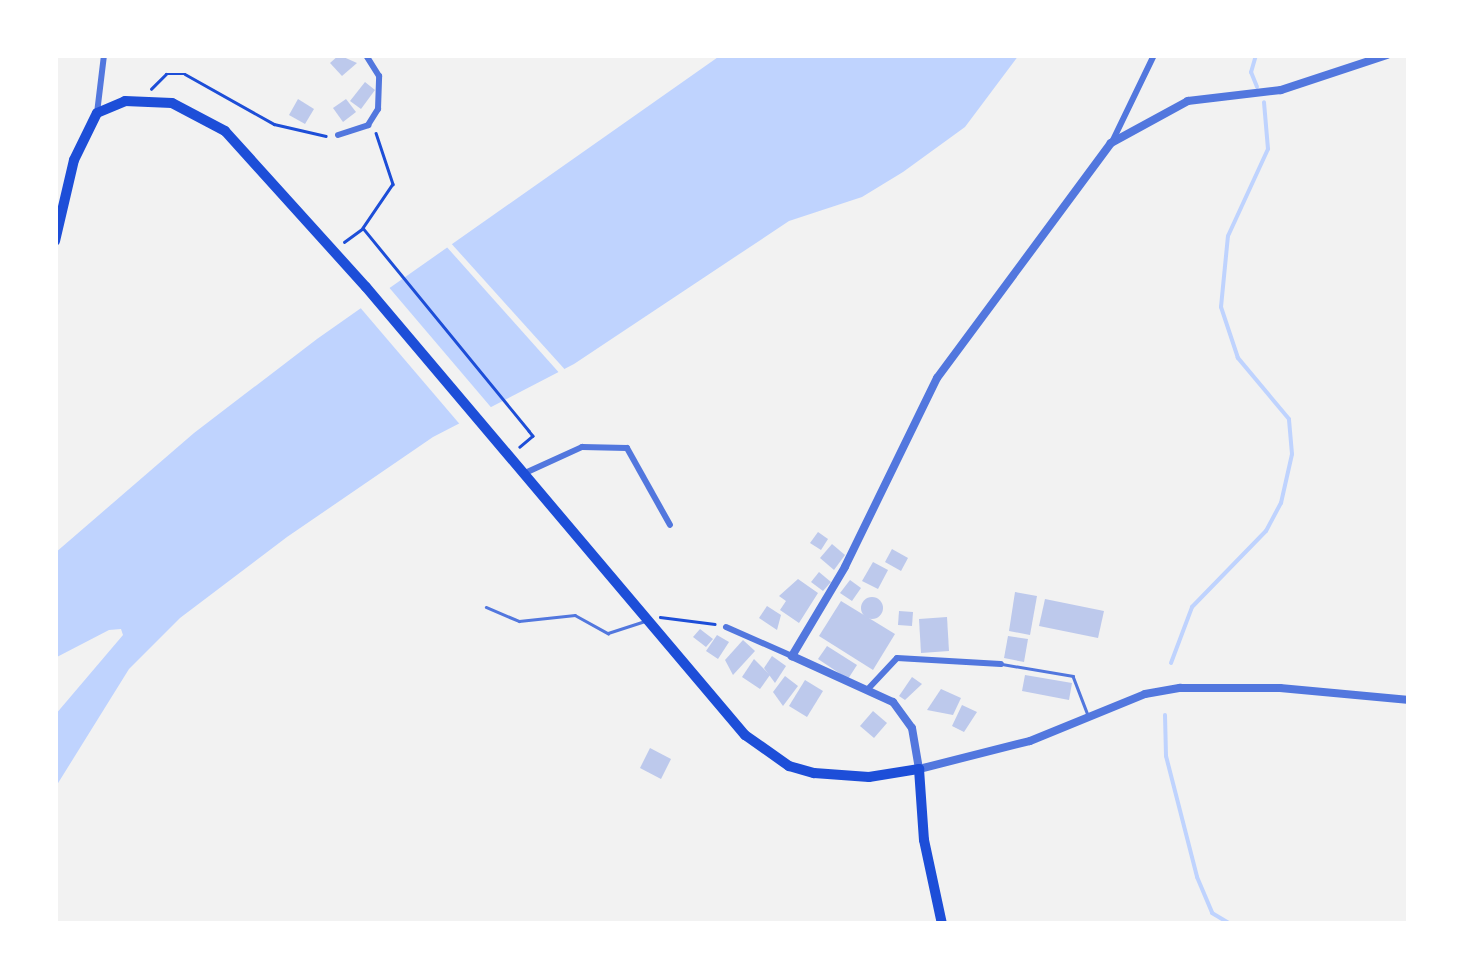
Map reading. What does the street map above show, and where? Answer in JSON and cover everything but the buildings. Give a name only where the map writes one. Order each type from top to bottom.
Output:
[{"type":"main road","points":[[55,241],[74,160],[97,114],[146,100],[203,115],[225,131],[366,287],[745,735],[789,766],[841,777],[920,769],[924,840],[942,924]]},
{"type":"street","points":[[97,114],[104,55]]},
{"type":"street","points":[[338,135],[368,125],[380,88],[366,55]]},
{"type":"street","points":[[792,656],[845,567],[937,378],[1111,143],[1154,55]]},
{"type":"street","points":[[1111,143],[1188,101],[1281,90],[1388,55]]},
{"type":"street","points":[[524,473],[582,447],[627,448],[670,524]]},
{"type":"street","points":[[726,627],[868,689],[905,715],[920,769],[1089,719],[1145,694],[1211,686],[1409,700]]},
{"type":"street","points":[[868,689],[898,658],[1000,664]]},
{"type":"lane","points":[[486,607],[519,620],[574,616],[608,633],[648,620]]},
{"type":"lane","points":[[1000,664],[1073,676],[1089,719]]},
{"type":"path","points":[[146,100],[160,79],[176,72],[274,124],[338,135]]},
{"type":"path","points":[[334,250],[363,228],[393,184],[384,145],[368,125]]},
{"type":"path","points":[[363,228],[530,430],[533,436],[509,455]]},
{"type":"path","points":[[648,620],[678,615],[726,627]]},
{"type":"water","points":[[721,55],[1019,55],[965,127],[903,172],[862,197],[789,221],[574,364],[433,437],[287,537],[180,618],[129,669],[55,788],[55,715],[123,635],[121,629],[109,630],[55,658],[55,553],[194,433],[317,339]]},
{"type":"pier","points":[[449,241],[568,373],[562,376],[445,245]]},
{"type":"pier","points":[[387,285],[495,412],[463,428],[358,305]]},
{"type":"waterway","points":[[1256,55],[1251,72],[1257,87]]},
{"type":"waterway","points":[[1171,663],[1192,607],[1266,531],[1281,503],[1292,454],[1289,419],[1238,358],[1221,307],[1228,236],[1268,149],[1264,102]]},
{"type":"waterway","points":[[1165,715],[1166,756],[1197,877],[1212,913],[1230,924]]}]
